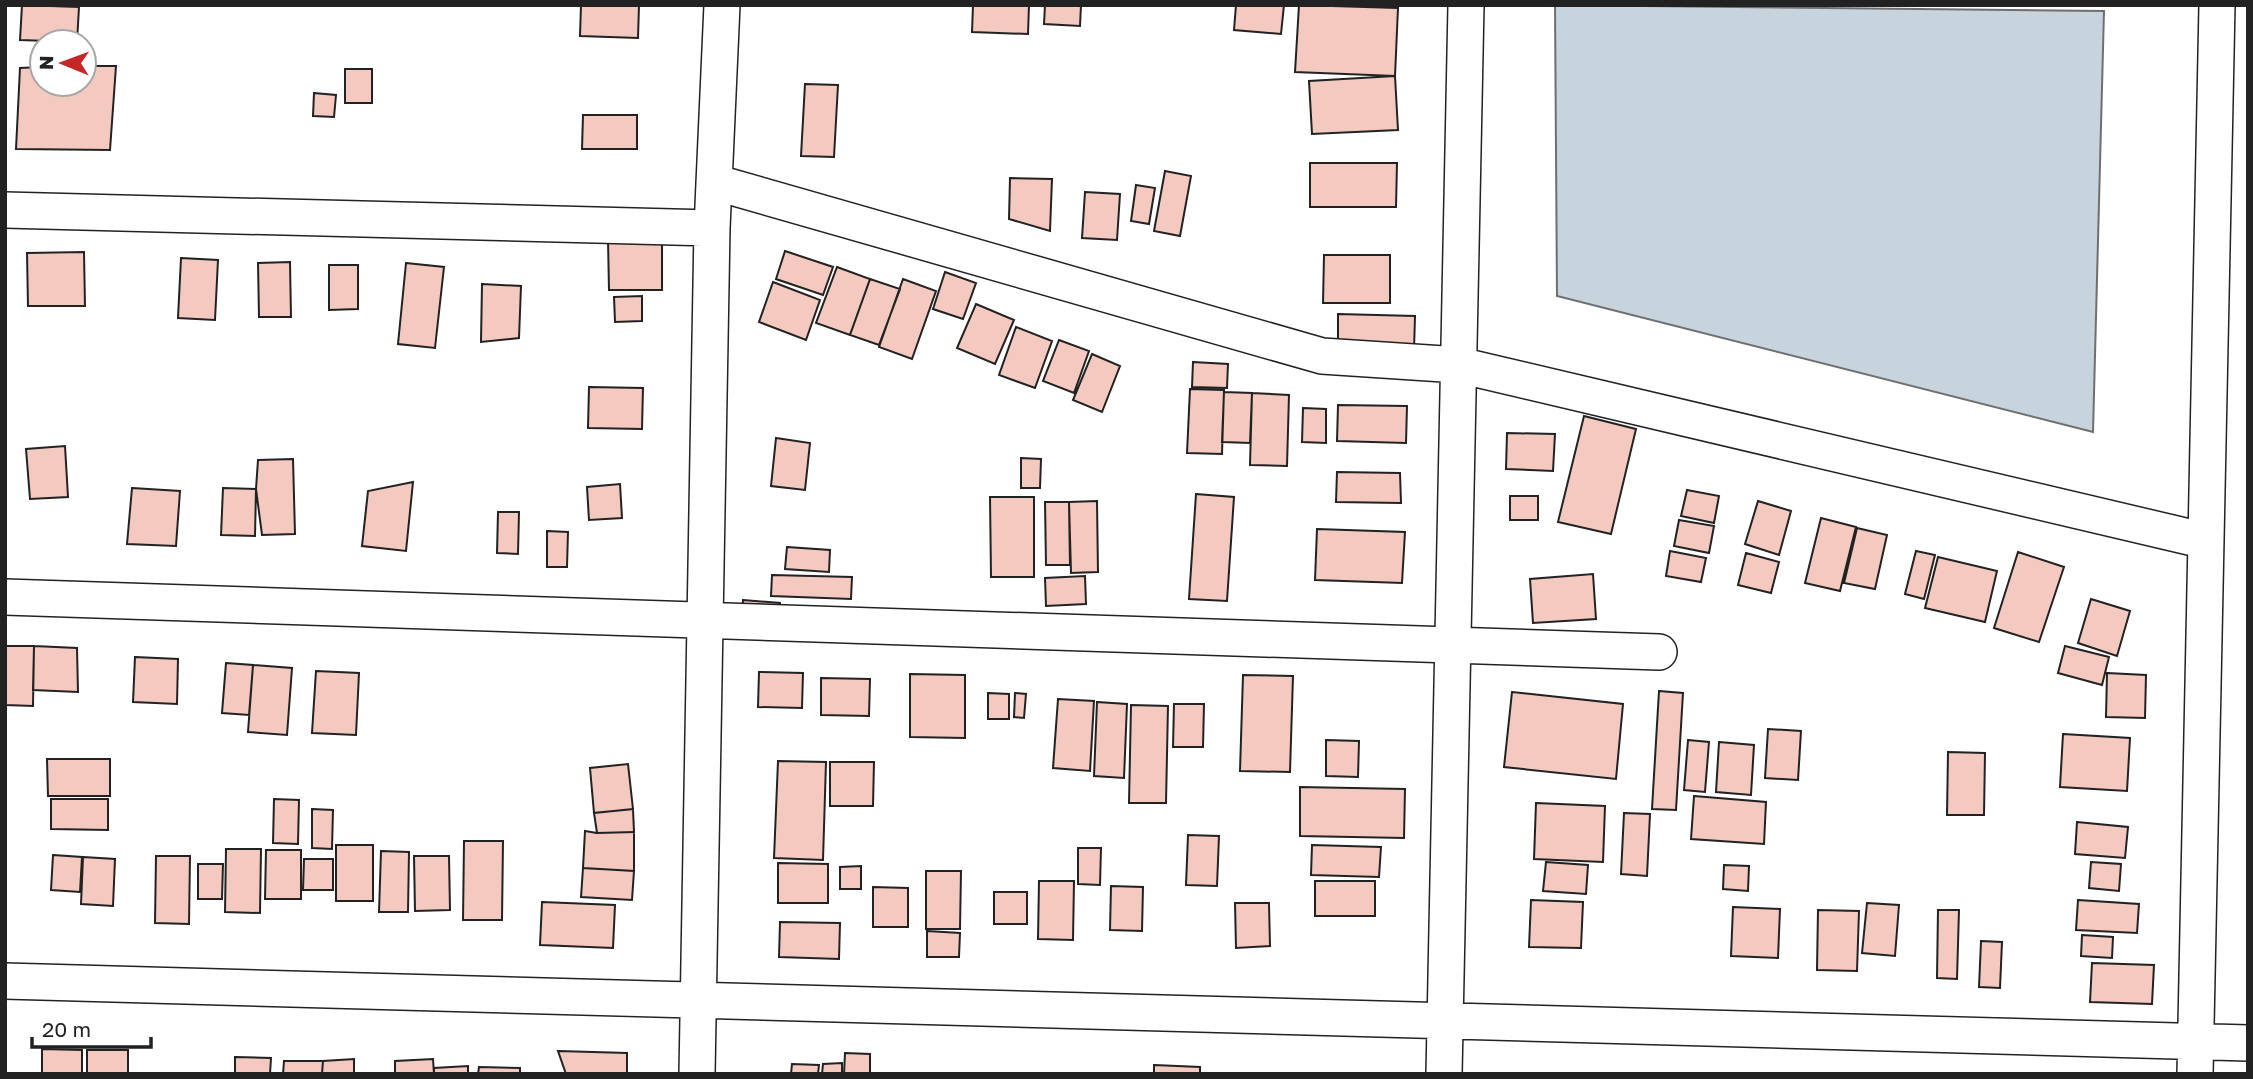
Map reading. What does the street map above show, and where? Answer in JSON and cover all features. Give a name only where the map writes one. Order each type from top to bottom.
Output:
[{"type":"street","points":[[697,1074],[712,228],[722,5]]},
{"type":"street","points":[[1444,1074],[1466,5]]},
{"type":"street","points":[[2196,1058],[2217,5]]},
{"type":"street","points":[[714,182],[1322,356],[1458,365],[2206,541]]},
{"type":"street","points":[[5,210],[712,228]]},
{"type":"street","points":[[5,597],[1658,652]]},
{"type":"street","points":[[5,981],[1445,1021],[2196,1058],[2248,1043]]},
{"type":"shaded area","points":[[1555,5],[2104,11],[2093,432],[1557,296]]},
{"type":"building","points":[[22,5],[79,7],[78,28],[28,28],[28,40],[20,40]]},
{"type":"building","points":[[581,5],[639,5],[638,38],[580,36]]},
{"type":"building","points":[[973,5],[1029,5],[1028,34],[972,32]]},
{"type":"building","points":[[1045,5],[1081,5],[1080,26],[1044,24]]},
{"type":"building","points":[[1236,5],[1284,5],[1281,34],[1234,30]]},
{"type":"building","points":[[1299,5],[1398,8],[1395,76],[1295,72]]},
{"type":"building","points":[[98,66],[116,66],[110,150],[16,149],[20,68],[28,68],[28,98],[98,98]]},
{"type":"building","points":[[345,69],[372,69],[372,103],[345,103]]},
{"type":"building","points":[[1395,76],[1398,130],[1312,134],[1309,81]]},
{"type":"building","points":[[805,84],[838,85],[834,157],[801,156]]},
{"type":"building","points":[[314,93],[336,95],[334,117],[313,116]]},
{"type":"building","points":[[583,115],[637,115],[637,149],[582,149]]},
{"type":"building","points":[[1310,163],[1397,163],[1396,207],[1310,207]]},
{"type":"building","points":[[1165,171],[1191,176],[1180,236],[1154,231]]},
{"type":"building","points":[[1010,178],[1052,179],[1050,231],[1009,219]]},
{"type":"building","points":[[1136,185],[1155,188],[1149,224],[1131,221]]},
{"type":"building","points":[[1085,192],[1120,194],[1117,240],[1082,238]]},
{"type":"building","points":[[662,239],[662,290],[609,290],[608,240]]},
{"type":"building","points":[[785,251],[833,267],[823,295],[776,279]]},
{"type":"building","points":[[84,252],[85,306],[28,306],[27,253]]},
{"type":"building","points":[[1324,255],[1390,255],[1390,303],[1323,303]]},
{"type":"building","points":[[181,258],[218,260],[215,320],[178,318]]},
{"type":"building","points":[[290,262],[291,317],[259,317],[258,263]]},
{"type":"building","points":[[406,263],[444,267],[435,348],[398,344]]},
{"type":"building","points":[[329,265],[358,265],[358,309],[329,310]]},
{"type":"building","points":[[837,267],[870,279],[850,335],[816,323]]},
{"type":"building","points":[[945,272],[976,283],[963,319],[933,309]]},
{"type":"building","points":[[870,279],[900,289],[879,345],[850,335]]},
{"type":"building","points":[[903,279],[936,291],[912,359],[879,347]]},
{"type":"building","points":[[773,282],[820,300],[806,340],[759,322]]},
{"type":"building","points":[[482,284],[521,286],[519,338],[481,342]]},
{"type":"building","points":[[642,296],[642,321],[615,322],[614,297]]},
{"type":"building","points":[[976,304],[1014,320],[995,364],[957,348]]},
{"type":"building","points":[[1338,314],[1415,316],[1414,350],[1338,349]]},
{"type":"building","points":[[1016,327],[1052,341],[1035,388],[999,375]]},
{"type":"building","points":[[1059,340],[1089,351],[1074,393],[1043,381]]},
{"type":"building","points":[[1092,354],[1120,366],[1102,412],[1073,400]]},
{"type":"building","points":[[1193,362],[1228,364],[1227,388],[1192,387]]},
{"type":"building","points":[[589,387],[643,388],[642,429],[588,428]]},
{"type":"building","points":[[1190,389],[1224,390],[1222,454],[1187,453]]},
{"type":"building","points":[[1224,392],[1252,393],[1250,443],[1222,442]]},
{"type":"building","points":[[1252,393],[1289,395],[1287,466],[1250,465]]},
{"type":"building","points":[[1338,405],[1407,406],[1406,443],[1337,441]]},
{"type":"building","points":[[1303,408],[1326,409],[1326,443],[1302,442]]},
{"type":"building","points":[[1584,416],[1636,429],[1611,534],[1558,522]]},
{"type":"building","points":[[1507,433],[1555,434],[1553,471],[1506,469]]},
{"type":"building","points":[[776,438],[810,443],[805,490],[771,486]]},
{"type":"building","points":[[65,446],[68,497],[30,499],[26,449]]},
{"type":"building","points":[[1021,458],[1041,459],[1040,488],[1021,488]]},
{"type":"building","points":[[293,459],[295,534],[262,535],[256,489],[258,460]]},
{"type":"building","points":[[1337,472],[1400,473],[1401,503],[1336,502]]},
{"type":"building","points":[[413,482],[406,551],[362,546],[368,491]]},
{"type":"building","points":[[620,484],[622,518],[589,520],[587,487]]},
{"type":"building","points":[[132,488],[180,491],[176,546],[127,544]]},
{"type":"building","points":[[223,488],[256,489],[255,536],[221,535]]},
{"type":"building","points":[[1687,490],[1719,496],[1714,523],[1681,516]]},
{"type":"building","points":[[1196,494],[1234,497],[1227,601],[1189,599]]},
{"type":"building","points":[[1510,496],[1538,496],[1538,520],[1510,520]]},
{"type":"building","points":[[990,497],[1034,497],[1034,577],[991,577]]},
{"type":"building","points":[[1097,501],[1098,572],[1071,573],[1069,502]]},
{"type":"building","points":[[1758,501],[1791,511],[1779,555],[1745,544]]},
{"type":"building","points":[[1045,502],[1069,502],[1070,565],[1046,565]]},
{"type":"building","points":[[498,512],[519,512],[518,554],[497,553]]},
{"type":"building","points":[[1821,518],[1856,527],[1840,591],[1805,583]]},
{"type":"building","points":[[1679,520],[1714,526],[1709,553],[1674,546]]},
{"type":"building","points":[[1857,528],[1887,535],[1875,589],[1844,583]]},
{"type":"building","points":[[1317,529],[1405,532],[1402,583],[1315,580]]},
{"type":"building","points":[[547,531],[568,532],[567,567],[547,567]]},
{"type":"building","points":[[787,547],[830,550],[829,572],[785,569]]},
{"type":"building","points":[[1670,551],[1706,558],[1701,582],[1666,576]]},
{"type":"building","points":[[1916,551],[1935,555],[1924,599],[1905,594]]},
{"type":"building","points":[[2018,552],[2064,567],[2039,642],[1994,628]]},
{"type":"building","points":[[1746,553],[1779,562],[1771,593],[1738,585]]},
{"type":"building","points":[[1938,557],[1997,571],[1985,622],[1925,608]]},
{"type":"building","points":[[1593,574],[1596,619],[1533,623],[1530,579]]},
{"type":"building","points":[[772,575],[852,577],[851,599],[771,596]]},
{"type":"building","points":[[1085,576],[1086,604],[1046,606],[1045,578]]},
{"type":"building","points":[[2091,599],[2130,611],[2117,656],[2078,643]]},
{"type":"building","points":[[743,600],[780,603],[779,619],[742,616]]},
{"type":"building","points":[[5,646],[34,646],[33,706],[5,705]]},
{"type":"building","points":[[34,646],[77,648],[78,692],[33,690]]},
{"type":"building","points":[[2065,646],[2109,657],[2102,685],[2058,673]]},
{"type":"building","points":[[135,657],[178,659],[177,704],[133,702]]},
{"type":"building","points":[[226,663],[253,665],[249,715],[222,713]]},
{"type":"building","points":[[253,665],[292,668],[287,735],[248,732]]},
{"type":"building","points":[[316,671],[359,673],[356,735],[312,733]]},
{"type":"building","points":[[759,672],[803,673],[802,708],[758,707]]},
{"type":"building","points":[[2107,673],[2146,675],[2145,718],[2106,717]]},
{"type":"building","points":[[910,674],[965,675],[965,738],[910,737]]},
{"type":"building","points":[[1243,675],[1293,676],[1290,772],[1240,771]]},
{"type":"building","points":[[821,678],[870,679],[869,716],[821,715]]},
{"type":"building","points":[[1659,691],[1683,693],[1676,810],[1652,809]]},
{"type":"building","points":[[1512,692],[1623,704],[1616,779],[1504,767]]},
{"type":"building","points":[[988,693],[1009,694],[1009,719],[988,719]]},
{"type":"building","points":[[1015,693],[1026,694],[1024,718],[1014,717]]},
{"type":"building","points":[[1058,699],[1094,701],[1090,771],[1053,768]]},
{"type":"building","points":[[1097,702],[1127,704],[1124,778],[1094,776]]},
{"type":"building","points":[[1174,704],[1204,704],[1203,747],[1173,747]]},
{"type":"building","points":[[1131,705],[1168,706],[1166,803],[1129,803]]},
{"type":"building","points":[[1768,729],[1801,731],[1798,780],[1765,778]]},
{"type":"building","points":[[2063,734],[2130,738],[2127,791],[2060,787]]},
{"type":"building","points":[[1326,740],[1359,741],[1358,777],[1326,776]]},
{"type":"building","points":[[1688,740],[1709,742],[1705,792],[1684,790]]},
{"type":"building","points":[[1719,742],[1754,745],[1751,795],[1716,792]]},
{"type":"building","points":[[1948,752],[1985,753],[1984,815],[1947,815]]},
{"type":"building","points":[[47,759],[110,759],[110,796],[48,796]]},
{"type":"building","points":[[778,761],[826,762],[823,860],[774,858]]},
{"type":"building","points":[[830,762],[874,762],[873,806],[830,806]]},
{"type":"building","points":[[628,764],[633,809],[594,813],[590,768]]},
{"type":"building","points":[[1300,787],[1405,789],[1404,838],[1300,836]]},
{"type":"building","points":[[1694,796],[1766,802],[1764,844],[1691,839]]},
{"type":"building","points":[[51,799],[108,799],[108,830],[51,829]]},
{"type":"building","points":[[274,799],[299,800],[298,844],[273,843]]},
{"type":"building","points":[[1536,803],[1605,806],[1603,862],[1534,859]]},
{"type":"building","points":[[312,809],[333,810],[332,849],[312,848]]},
{"type":"building","points":[[633,809],[634,832],[597,833],[594,813]]},
{"type":"building","points":[[1624,813],[1650,814],[1647,876],[1621,874]]},
{"type":"building","points":[[2077,822],[2128,827],[2125,858],[2075,854]]},
{"type":"building","points":[[585,831],[634,832],[634,871],[583,868]]},
{"type":"building","points":[[1188,835],[1219,836],[1217,886],[1186,885]]},
{"type":"building","points":[[464,841],[503,841],[502,920],[463,920]]},
{"type":"building","points":[[336,845],[373,845],[373,901],[336,901]]},
{"type":"building","points":[[1312,845],[1381,847],[1379,877],[1311,875]]},
{"type":"building","points":[[1078,848],[1101,848],[1100,885],[1078,884]]},
{"type":"building","points":[[226,849],[261,849],[260,913],[225,912]]},
{"type":"building","points":[[266,850],[301,850],[301,899],[265,899]]},
{"type":"building","points":[[381,851],[409,852],[408,912],[379,912]]},
{"type":"building","points":[[53,855],[82,857],[80,892],[51,890]]},
{"type":"building","points":[[156,856],[190,856],[189,924],[155,923]]},
{"type":"building","points":[[414,856],[449,856],[450,910],[415,911]]},
{"type":"building","points":[[83,857],[115,859],[113,906],[81,904]]},
{"type":"building","points":[[304,859],[333,859],[333,890],[303,890]]},
{"type":"building","points":[[1546,862],[1588,865],[1586,894],[1543,891]]},
{"type":"building","points":[[2091,862],[2121,864],[2119,891],[2089,888]]},
{"type":"building","points":[[778,863],[828,864],[828,903],[778,903]]},
{"type":"building","points":[[198,864],[223,864],[222,899],[198,899]]},
{"type":"building","points":[[1724,865],[1749,866],[1748,891],[1723,889]]},
{"type":"building","points":[[861,866],[861,889],[840,889],[840,867]]},
{"type":"building","points":[[583,868],[634,871],[632,900],[581,897]]},
{"type":"building","points":[[926,871],[961,871],[960,929],[926,929]]},
{"type":"building","points":[[1039,881],[1074,881],[1073,940],[1038,939]]},
{"type":"building","points":[[1315,881],[1375,881],[1375,916],[1315,916]]},
{"type":"building","points":[[1111,886],[1143,887],[1142,931],[1110,930]]},
{"type":"building","points":[[873,887],[908,888],[908,927],[873,927]]},
{"type":"building","points":[[994,892],[1027,892],[1027,924],[994,924]]},
{"type":"building","points":[[1531,900],[1583,902],[1581,948],[1529,947]]},
{"type":"building","points":[[2078,900],[2139,904],[2137,933],[2076,930]]},
{"type":"building","points":[[542,902],[615,905],[613,948],[540,945]]},
{"type":"building","points":[[1235,903],[1269,903],[1270,946],[1236,948]]},
{"type":"building","points":[[1867,903],[1899,905],[1895,956],[1862,953]]},
{"type":"building","points":[[1733,907],[1780,909],[1778,958],[1731,956]]},
{"type":"building","points":[[1818,910],[1859,911],[1857,971],[1817,970]]},
{"type":"building","points":[[1938,910],[1959,910],[1957,979],[1937,978]]},
{"type":"building","points":[[780,922],[840,923],[839,959],[779,957]]},
{"type":"building","points":[[927,931],[960,933],[959,957],[927,957]]},
{"type":"building","points":[[2082,935],[2113,937],[2112,958],[2081,956]]},
{"type":"building","points":[[1981,941],[2002,942],[2000,988],[1979,987]]},
{"type":"building","points":[[2092,963],[2154,965],[2152,1004],[2090,1002]]},
{"type":"building","points":[[42,1049],[82,1050],[82,1074],[42,1074]]},
{"type":"building","points":[[87,1050],[128,1050],[128,1074],[87,1074]]},
{"type":"building","points":[[558,1051],[627,1053],[627,1074],[566,1074]]},
{"type":"building","points":[[845,1053],[870,1054],[870,1074],[844,1074]]},
{"type":"building","points":[[235,1057],[271,1058],[270,1074],[235,1074]]},
{"type":"building","points":[[354,1059],[354,1074],[322,1074],[323,1061]]},
{"type":"building","points":[[433,1059],[434,1074],[395,1074],[395,1061]]},
{"type":"building","points":[[284,1061],[323,1061],[322,1074],[283,1074]]},
{"type":"building","points":[[842,1063],[842,1074],[822,1074],[823,1064]]},
{"type":"building","points":[[792,1064],[819,1065],[818,1074],[791,1074]]},
{"type":"building","points":[[1154,1065],[1200,1067],[1200,1074],[1154,1074]]},
{"type":"building","points":[[468,1066],[468,1074],[434,1074],[434,1068]]},
{"type":"building","points":[[479,1067],[520,1068],[520,1074],[478,1074]]}]
